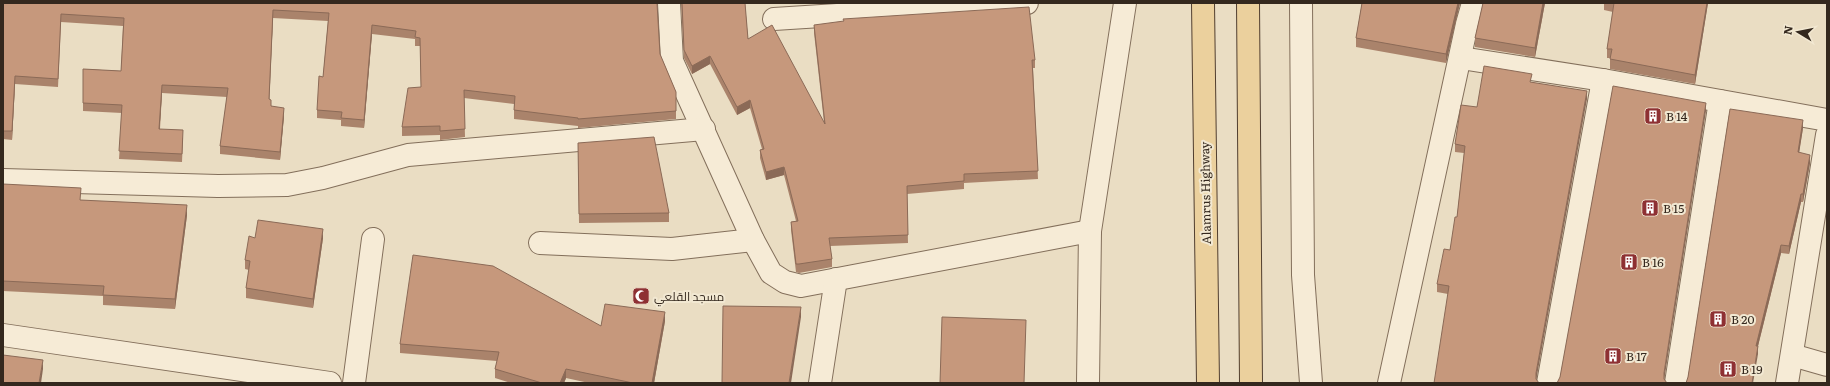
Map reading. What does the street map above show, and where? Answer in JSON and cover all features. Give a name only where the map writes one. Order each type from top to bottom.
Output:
[{"type":"main road","name":"Alamrus Highway","points":[[1203,3],[1208,383]]},
{"type":"main road","points":[[1248,3],[1251,383]]},
{"type":"main road","points":[[1196,383],[1207,336]]},
{"type":"street","points":[[669,3],[672,61],[753,240],[771,272],[785,282],[801,286],[1090,231]]},
{"type":"street","points":[[774,19],[1027,3]]},
{"type":"street","points":[[1088,383],[1090,231],[1125,3]]},
{"type":"street","points":[[1300,3],[1303,275],[1311,383]]},
{"type":"street","points":[[1389,383],[1461,58],[1467,24],[1473,3]]},
{"type":"street","points":[[1461,58],[1603,80],[1827,120]]},
{"type":"street","points":[[1548,383],[1603,80]]},
{"type":"street","points":[[1676,383],[1720,101]]},
{"type":"street","points":[[3,180],[218,186],[286,185],[346,173],[408,155],[704,129]]},
{"type":"street","points":[[1787,383],[1827,135]]},
{"type":"street","points":[[354,383],[372,239]]},
{"type":"street","points":[[540,243],[672,249],[753,240]]},
{"type":"street","points":[[820,383],[836,279]]},
{"type":"street","points":[[3,335],[330,383]]},
{"type":"street","points":[[1792,354],[1827,365]]},
{"type":"building","points":[[3,3],[657,3],[660,54],[676,92],[676,111],[578,119],[514,110],[515,96],[464,90],[465,129],[440,131],[440,126],[402,127],[408,88],[421,87],[420,38],[415,37],[416,31],[372,25],[364,120],[341,118],[342,112],[317,110],[319,76],[323,77],[329,13],[273,10],[269,99],[271,100],[271,106],[284,108],[280,152],[220,146],[228,88],[162,85],[159,129],[183,130],[182,154],[119,151],[122,105],[83,103],[83,69],[121,71],[124,18],[61,14],[58,79],[15,76],[12,131],[3,131]]},
{"type":"building","points":[[682,3],[745,3],[748,39],[772,25],[825,124],[814,25],[844,21],[843,19],[1029,7],[1035,60],[1032,60],[1038,171],[964,174],[964,181],[907,186],[908,235],[829,238],[832,259],[796,264],[791,222],[798,221],[784,167],[766,172],[760,150],[764,149],[750,100],[737,107],[710,56],[692,66],[684,50]]},
{"type":"building","points":[[1362,3],[1458,3],[1446,54],[1356,38]]},
{"type":"building","points":[[1483,3],[1543,3],[1535,48],[1475,38]]},
{"type":"building","points":[[1614,3],[1707,3],[1695,75],[1610,59],[1612,49],[1607,49]]},
{"type":"building","points":[[1484,66],[1532,74],[1530,82],[1587,91],[1536,373],[1536,379],[1539,383],[1434,383],[1449,286],[1437,284],[1444,249],[1450,250],[1455,217],[1457,217],[1465,146],[1455,144],[1461,105],[1477,107]]},
{"type":"building","points":[[1613,86],[1706,103],[1664,373],[1664,379],[1667,383],[1557,383],[1560,377]]},
{"type":"building","points":[[1730,109],[1803,120],[1798,152],[1810,155],[1803,194],[1801,194],[1789,246],[1781,245],[1756,346],[1758,346],[1752,383],[1686,383],[1688,377]]},
{"type":"building","points":[[654,137],[669,213],[579,214],[578,143]]},
{"type":"building","points":[[3,184],[81,188],[80,200],[187,205],[175,299],[103,295],[104,286],[3,281]]},
{"type":"building","points":[[258,220],[323,229],[313,299],[246,288],[250,261],[245,260],[249,236],[255,238]]},
{"type":"building","points":[[413,255],[493,266],[601,326],[605,304],[665,312],[652,383],[633,383],[566,369],[560,383],[542,383],[495,369],[499,352],[400,344]]},
{"type":"building","points":[[723,306],[801,307],[789,383],[722,383]]},
{"type":"building","points":[[942,317],[1026,320],[1024,383],[940,383]]},
{"type":"building","points":[[3,355],[43,360],[39,383],[3,383]]},
{"type":"place","name":"B 14","points":[[1653,116]]},
{"type":"place","name":"B 15","points":[[1650,208]]},
{"type":"place","name":"B 16","points":[[1629,262]]},
{"type":"place","name":"مسجد القلعي","points":[[641,296]]},
{"type":"place","name":"B 20","points":[[1718,319]]},
{"type":"place","name":"B 17","points":[[1613,356]]},
{"type":"place","name":"B 19","points":[[1728,369]]}]
